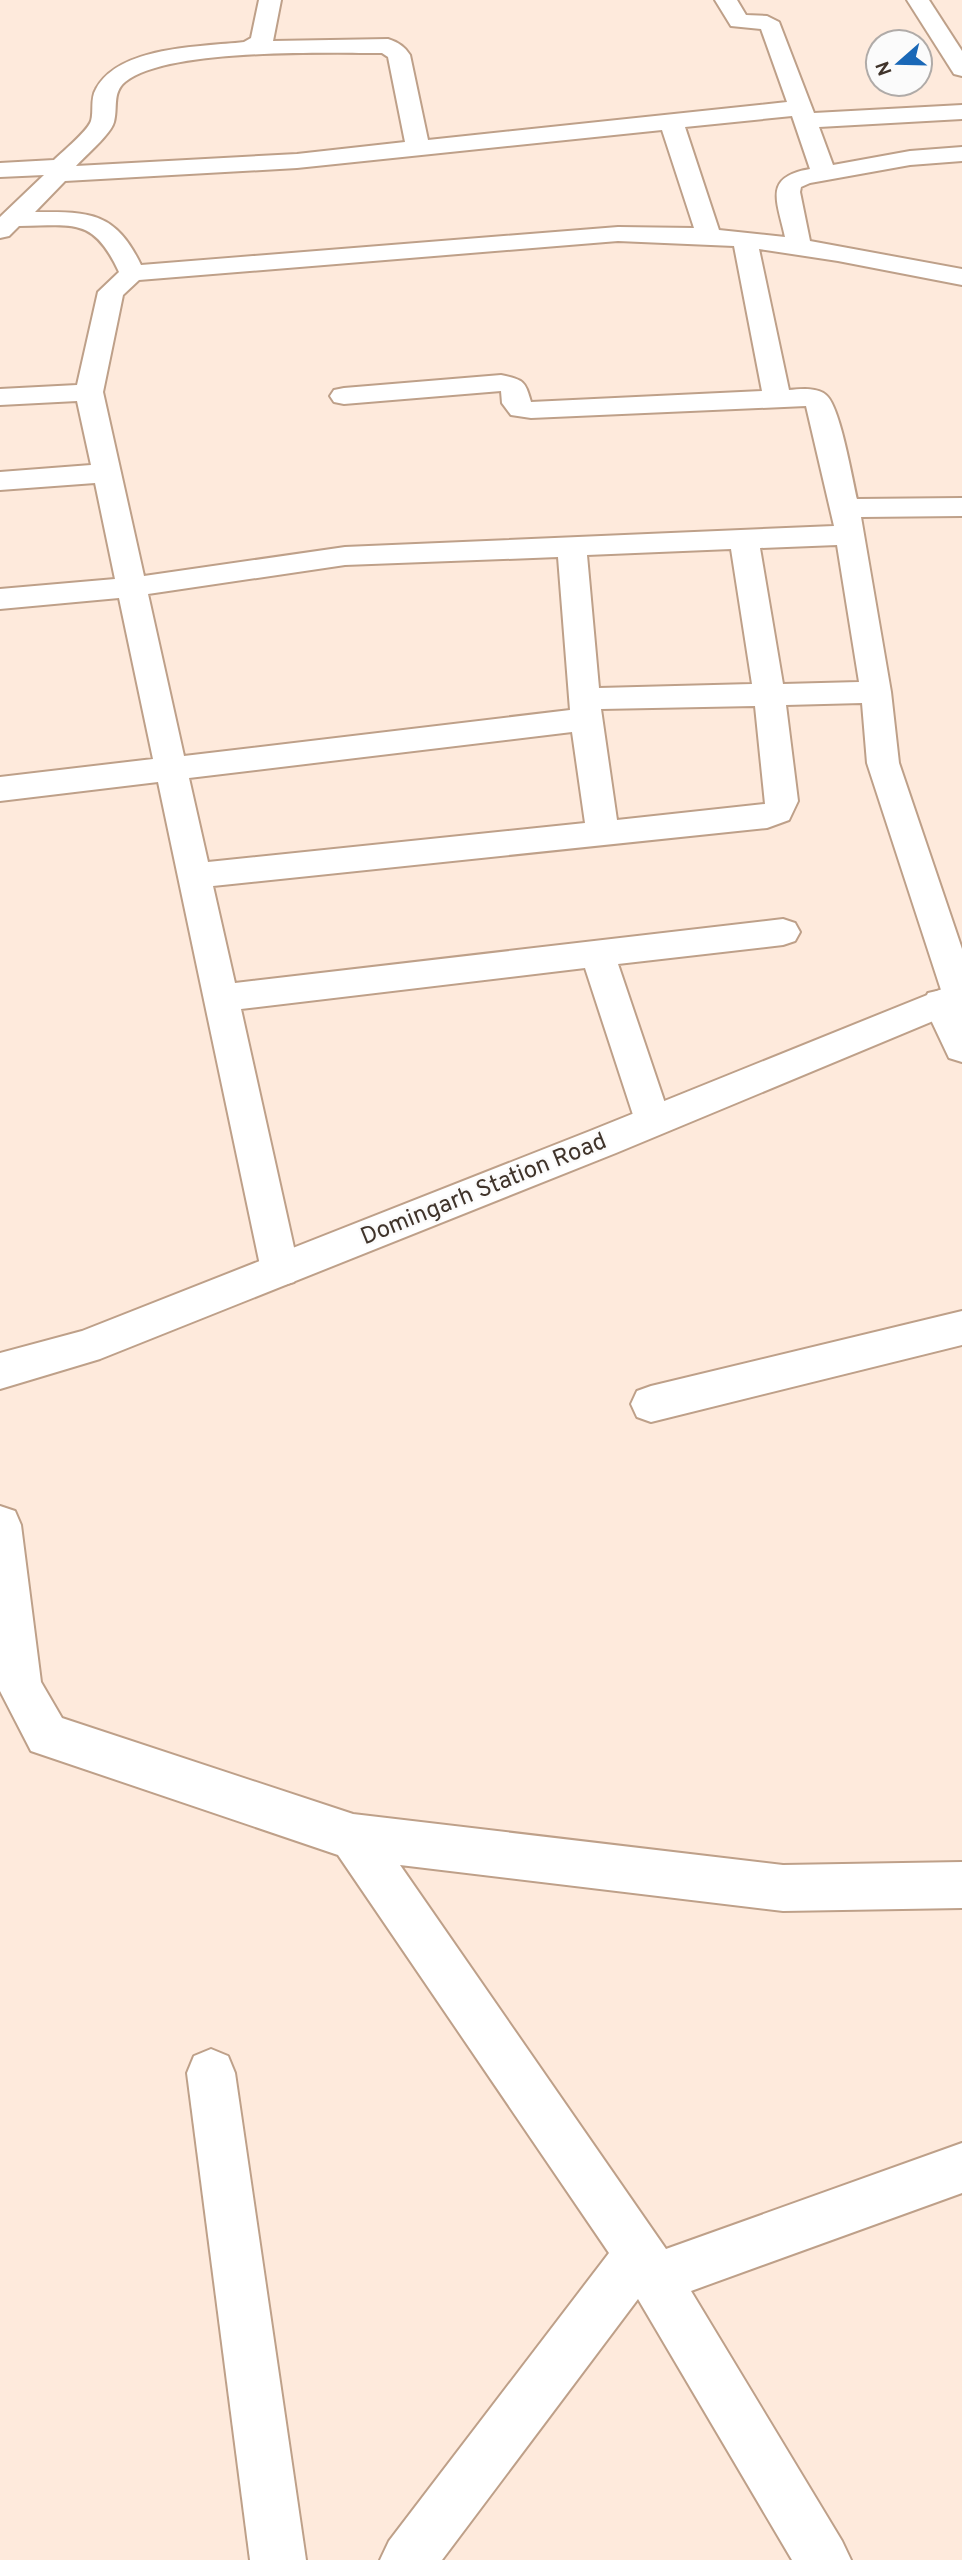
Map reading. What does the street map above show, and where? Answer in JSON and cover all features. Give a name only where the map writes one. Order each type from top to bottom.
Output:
[{"type":"street","points":[[248,48],[262,41],[270,0]]},
{"type":"street","points":[[726,0],[739,21],[766,23],[771,27],[824,173]]},
{"type":"street","points":[[918,0],[962,69]]},
{"type":"street","points":[[6,225],[53,181],[103,124],[107,90],[123,72],[150,61],[248,48],[378,46],[394,50],[399,55],[418,148]]},
{"type":"street","points":[[0,170],[59,171],[297,161],[671,121],[803,114],[962,112]]},
{"type":"street","points":[[671,121],[709,236]]},
{"type":"street","points":[[799,247],[788,192],[790,183],[824,173],[910,158],[962,154]]},
{"type":"street","points":[[6,225],[82,219],[117,240],[132,273]]},
{"type":"street","points":[[280,1270],[89,392],[111,292],[132,273],[618,234],[678,232],[799,247],[909,271],[962,277]]},
{"type":"street","points":[[745,240],[777,398]]},
{"type":"street","points":[[344,396],[500,383],[510,384],[516,390],[516,403],[521,409],[531,410],[804,397],[815,399],[821,405],[847,521],[876,692],[883,763],[954,997],[962,1048]]},
{"type":"street","points":[[0,397],[89,392]]},
{"type":"street","points":[[0,481],[106,473]]},
{"type":"street","points":[[0,598],[132,587],[345,556],[744,540],[847,521],[962,508]]},
{"type":"street","points":[[195,876],[603,835],[766,816],[778,811],[782,801],[769,695],[744,540]]},
{"type":"street","points":[[572,548],[585,709],[603,835]]},
{"type":"street","points":[[0,789],[171,770],[585,709],[769,695],[876,692]]},
{"type":"street","points":[[221,999],[783,932]]},
{"type":"street","points":[[598,954],[653,1121]]},
{"type":"street","name":"Domingarh Station Road","points":[[0,1371],[86,1347],[653,1121],[954,997]]},
{"type":"street","points":[[651,1404],[962,1328]]},
{"type":"street","points":[[0,1525],[20,1687],[47,1735],[353,1837],[783,1888],[962,1885]]},
{"type":"street","points":[[353,1837],[648,2266],[823,2560]]},
{"type":"street","points":[[211,2073],[278,2560]]},
{"type":"street","points":[[408,2560],[648,2266],[962,2168]]}]
